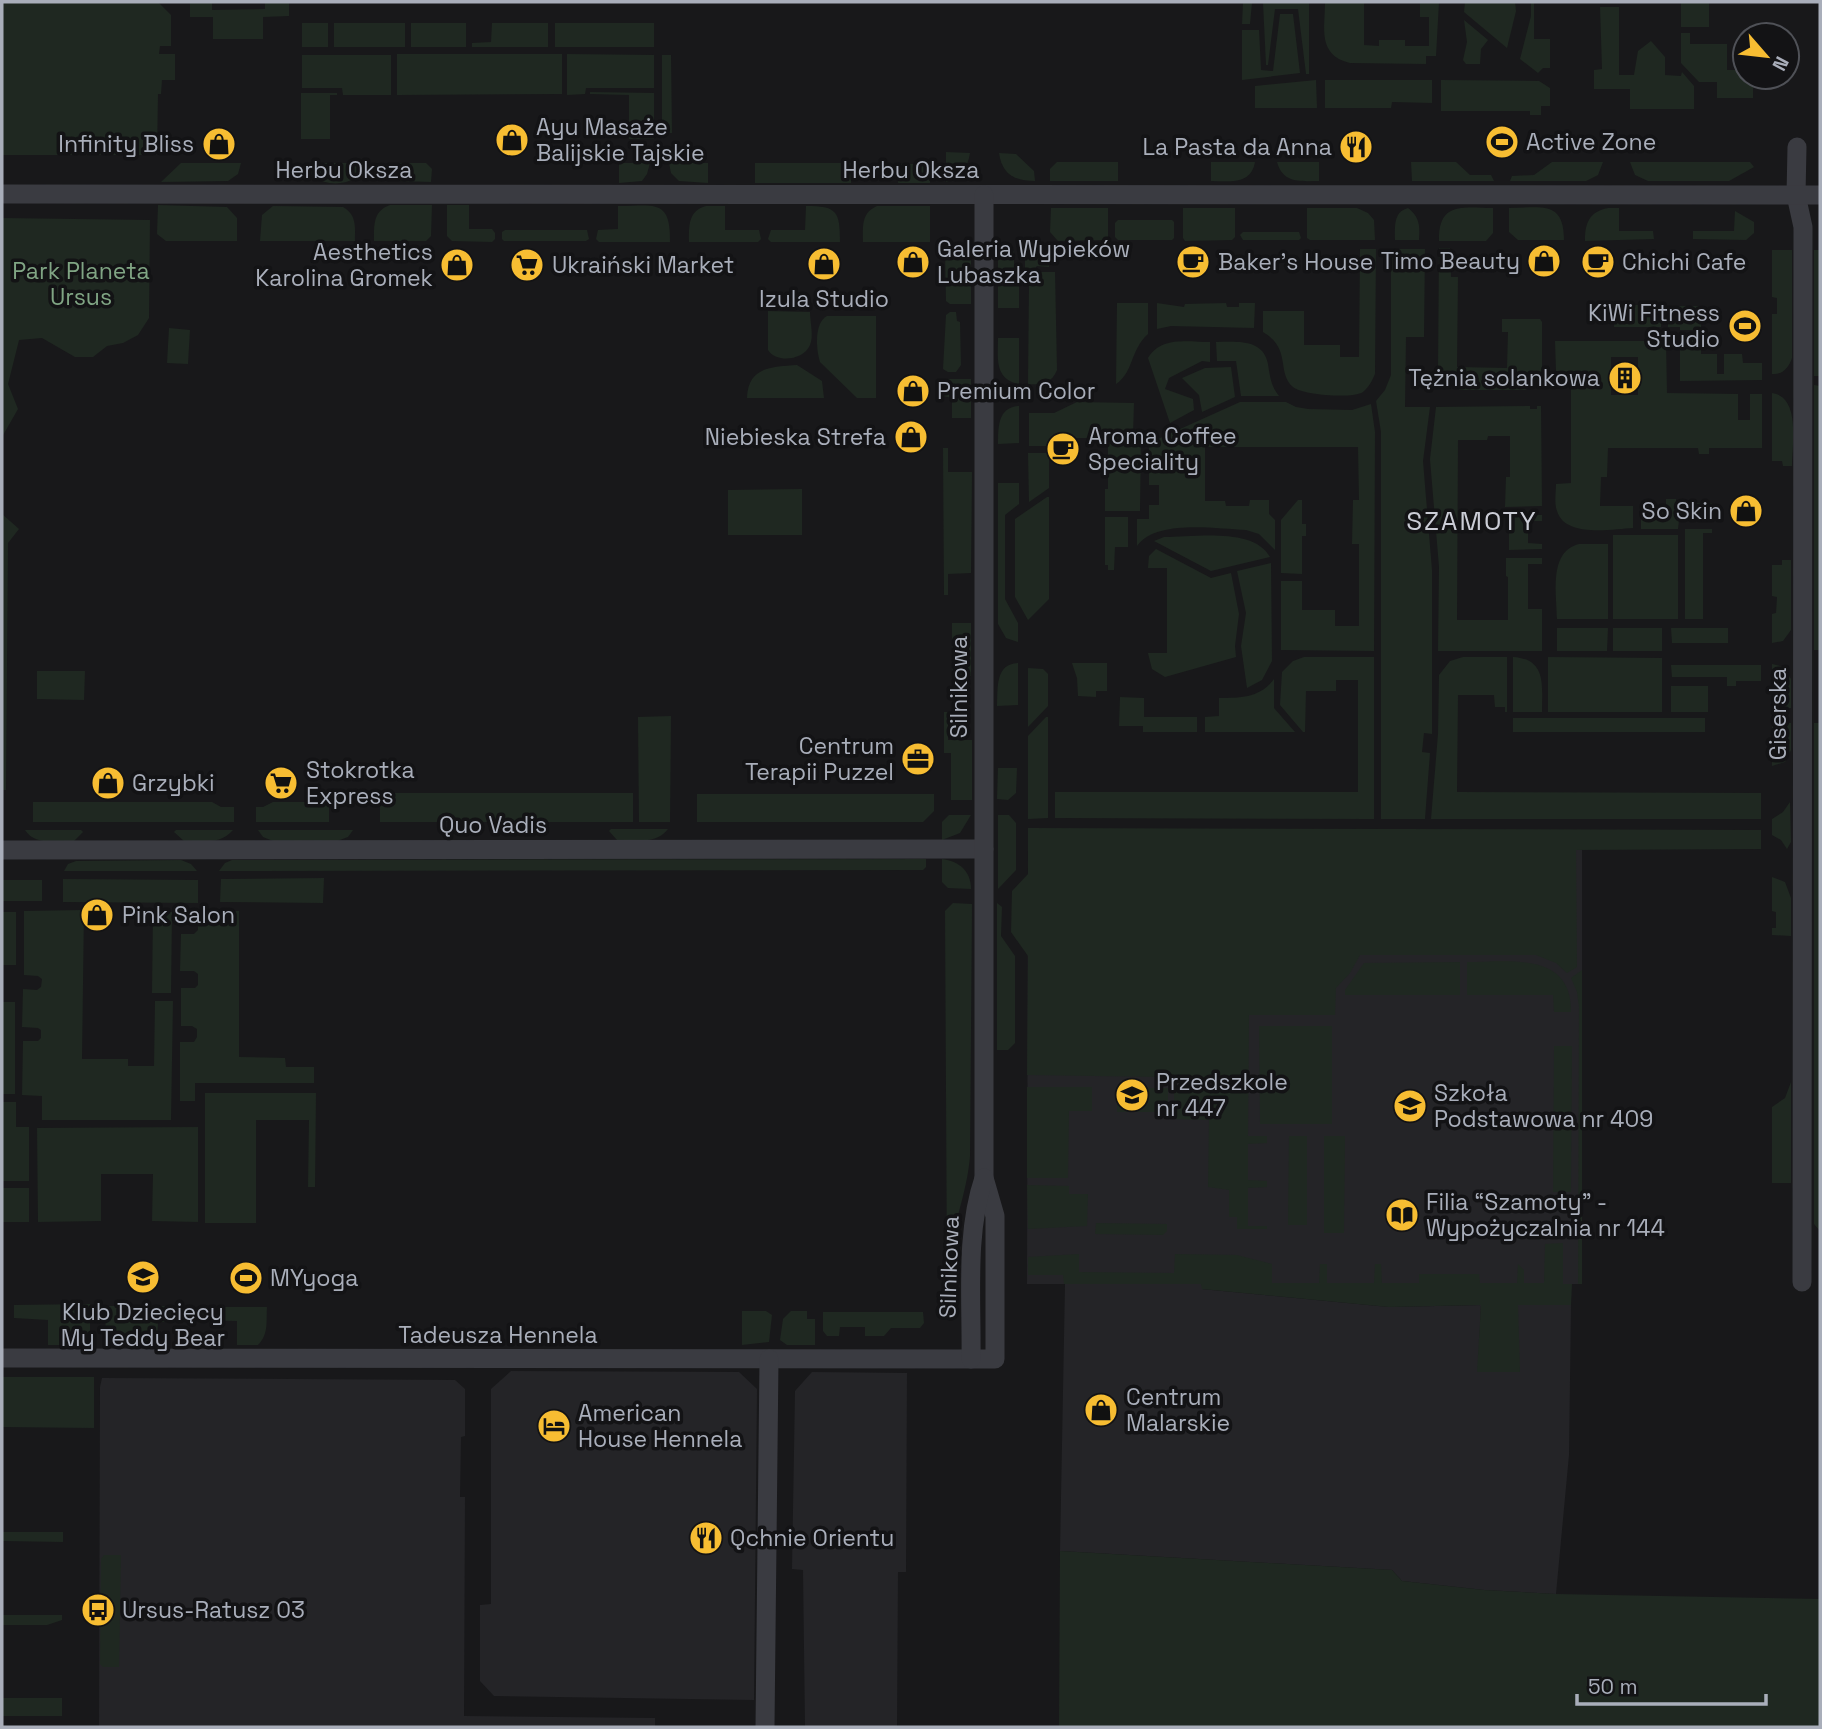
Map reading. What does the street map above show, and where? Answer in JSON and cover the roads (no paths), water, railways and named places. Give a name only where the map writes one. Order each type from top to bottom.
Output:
[{"type":"street","name":"Giserska","points":[[1797,147],[1796,195],[1803,227],[1802,1282]]},
{"type":"street","name":"Herbu Oksza","points":[[2,194],[1820,195]]},
{"type":"street","name":"Silnikowa","points":[[984,195],[984,1178],[995,1216],[995,1359]]},
{"type":"street","name":"Quo Vadis","points":[[2,850],[984,849]]},
{"type":"street","name":"Silnikowa","points":[[971,1359],[973,1228],[976,1200],[984,1178]]},
{"type":"street","name":"Tadeusza Hennela","points":[[2,1357],[995,1359]]},
{"type":"street","points":[[765,1727],[769,1359]]},
{"type":"place","name":"Ayu Masaże Balijskie Tajskie","points":[[512,140]]},
{"type":"place","name":"Active Zone","points":[[1502,142]]},
{"type":"place","name":"Infinity Bliss","points":[[219,144]]},
{"type":"place","name":"La Pasta da Anna","points":[[1356,147]]},
{"type":"place","name":"Timo Beauty","points":[[1544,261]]},
{"type":"place","name":"Galeria Wypieków Lubaszka","points":[[913,262]]},
{"type":"place","name":"Baker's House","points":[[1193,262]]},
{"type":"place","name":"Chichi Cafe","points":[[1598,262]]},
{"type":"place","name":"Izula Studio","points":[[824,264]]},
{"type":"place","name":"Aesthetics Karolina Gromek","points":[[457,265]]},
{"type":"place","name":"Ukraiński Market","points":[[527,265]]},
{"type":"place","name":"KiWi Fitness Studio","points":[[1745,326]]},
{"type":"place","name":"Tężnia solankowa","points":[[1625,378]]},
{"type":"place","name":"Premium Color","points":[[913,391]]},
{"type":"place","name":"Niebieska Strefa","points":[[911,437]]},
{"type":"place","name":"Aroma Coffee Speciality","points":[[1063,449]]},
{"type":"place","name":"So Skin","points":[[1746,511]]},
{"type":"place","name":"Centrum Terapii Puzzel","points":[[918,759]]},
{"type":"place","name":"Grzybki","points":[[108,783]]},
{"type":"place","name":"Stokrotka Express","points":[[281,783]]},
{"type":"place","name":"Pink Salon","points":[[97,915]]},
{"type":"place","name":"Przedszkole nr 447","points":[[1132,1095]]},
{"type":"place","name":"Szkoła Podstawowa nr 409","points":[[1410,1106]]},
{"type":"place","name":"Filia “Szamoty” - Wypożyczalnia nr 144","points":[[1402,1215]]},
{"type":"place","name":"Klub Dziecięcy My Teddy Bear","points":[[143,1277]]},
{"type":"place","name":"MYyoga","points":[[246,1278]]},
{"type":"place","name":"Centrum Malarskie","points":[[1101,1410]]},
{"type":"place","name":"American House Hennela","points":[[554,1426]]},
{"type":"place","name":"Qchnie Orientu","points":[[706,1538]]},
{"type":"place","name":"Ursus-Ratusz 03","points":[[98,1610]]},
{"type":"district","name":"SZAMOTY","points":[[1472,521]]},
{"type":"park label","name":"Park Planeta Ursus","points":[[81,284]]}]
